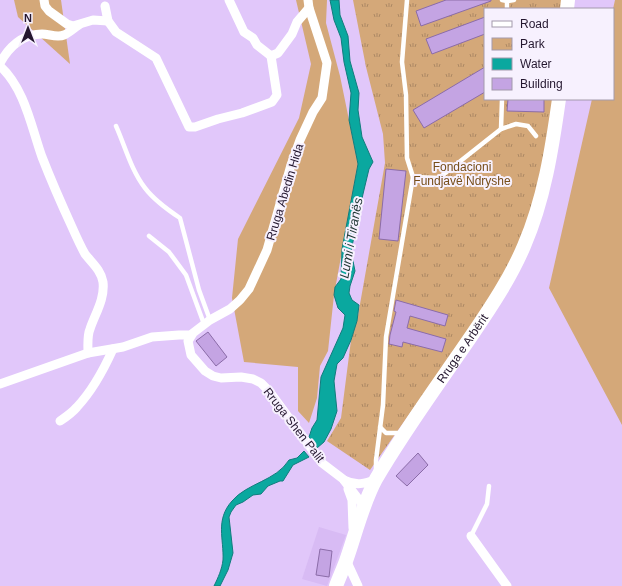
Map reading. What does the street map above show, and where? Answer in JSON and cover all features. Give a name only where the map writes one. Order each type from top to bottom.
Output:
[{"type":"main road","name":"Rruga e Arbërit","points":[[336,586],[353,539],[363,505],[376,479],[405,433],[490,308],[524,246],[551,156],[559,100]]},
{"type":"street","points":[[44,0],[45,6],[49,12],[67,24],[73,26],[93,20],[108,21]]},
{"type":"street","points":[[106,6],[108,21],[116,32],[156,58],[189,127],[195,127],[218,118],[242,113],[272,102],[277,95],[271,56],[257,45],[253,38],[244,32],[229,0]]},
{"type":"street","points":[[271,56],[278,53],[292,34],[296,22],[308,4]]},
{"type":"street","name":"Rruga Abedin Hida","points":[[190,336],[207,322],[230,309],[249,289],[267,250],[297,146],[313,112],[322,98],[326,63],[308,4]]},
{"type":"street","points":[[0,63],[10,48],[19,40],[29,36],[41,34],[60,36],[65,35],[79,25]]},
{"type":"street","points":[[0,66],[12,80],[25,106],[41,155],[78,242],[84,253],[98,269],[101,276],[103,294],[90,330],[88,353]]},
{"type":"street","points":[[0,384],[88,353],[123,347],[152,337],[179,335],[190,336]]},
{"type":"street","name":"Rruga Shen Palit","points":[[190,336],[188,341],[191,354],[205,371],[213,376],[221,378],[247,377],[262,383],[322,462],[343,479],[363,505]]},
{"type":"street","points":[[60,422],[76,409],[85,398],[102,371],[113,349]]},
{"type":"street","points":[[343,479],[353,483],[364,484],[376,479]]},
{"type":"street","points":[[343,479],[352,500],[353,539]]},
{"type":"street","points":[[471,536],[507,586]]},
{"type":"street","points":[[346,560],[358,586]]},
{"type":"lane","points":[[376,479],[376,460],[385,380],[386,337],[413,177],[407,158],[406,95],[402,62],[407,0]]},
{"type":"lane","points":[[504,1],[514,0]]},
{"type":"lane","points":[[501,129],[502,100]]},
{"type":"lane","points":[[413,177],[439,178],[501,129],[516,124],[528,126],[536,136]]},
{"type":"lane","points":[[116,126],[136,175],[145,188],[180,218],[207,322]]},
{"type":"lane","points":[[149,236],[169,252],[186,275],[207,322]]},
{"type":"lane","points":[[380,428],[386,433],[405,433]]},
{"type":"lane","points":[[471,536],[487,504],[489,486]]},
{"type":"shaded area","points":[[319,527],[346,535],[327,586],[302,579]]},
{"type":"green space","points":[[14,0],[61,0],[70,64],[18,17]]},
{"type":"green space","points":[[296,0],[327,0],[326,23],[340,76],[358,164],[334,295],[328,351],[320,366],[317,398],[309,423],[298,411],[298,367],[244,362],[232,298],[238,239],[299,118],[311,64]]},
{"type":"green space","name":"Fondacioni Fundjavë Ndryshe","points":[[353,0],[571,0],[570,8],[484,8],[484,100],[558,100],[527,231],[491,298],[370,470],[327,441],[341,418],[351,340],[357,321],[385,163],[383,134],[366,67]]},
{"type":"green space","points":[[615,0],[622,0],[622,425],[549,288],[592,100],[614,100],[613,8]]},
{"type":"water","name":"Lumi i Tiranës","points":[[330,0],[339,0],[340,15],[348,36],[350,61],[359,93],[358,110],[362,137],[373,162],[369,169],[351,251],[355,271],[349,293],[352,300],[359,305],[357,321],[343,358],[337,364],[334,381],[337,411],[331,429],[324,442],[317,448],[309,437],[317,420],[321,377],[343,328],[345,315],[338,308],[334,295],[335,287],[341,279],[342,249],[358,164],[349,120],[351,93],[344,62],[341,38],[334,20]]},
{"type":"water","points":[[304,451],[309,457],[293,465],[283,481],[268,486],[261,494],[253,495],[236,505],[231,512],[229,517],[233,553],[228,570],[220,586],[214,586],[220,573],[223,560],[222,522],[227,508],[238,495],[277,473],[289,460],[297,458]]},
{"type":"building","points":[[446,0],[491,1],[421,26],[416,11]]},
{"type":"building","points":[[484,17],[484,34],[432,54],[426,39]]},
{"type":"building","points":[[484,68],[484,93],[424,128],[413,110]]},
{"type":"building","points":[[508,100],[544,100],[544,112],[507,111]]},
{"type":"building","points":[[386,169],[406,171],[398,241],[379,239]]},
{"type":"building","points":[[396,300],[448,315],[445,326],[410,316],[407,328],[446,339],[442,352],[403,342],[402,347],[389,344],[396,312],[394,311]]},
{"type":"building","points":[[208,332],[227,357],[216,366],[196,341]]},
{"type":"building","points":[[418,453],[428,465],[407,486],[396,476]]},
{"type":"building","points":[[320,549],[332,551],[329,577],[316,575]]}]
